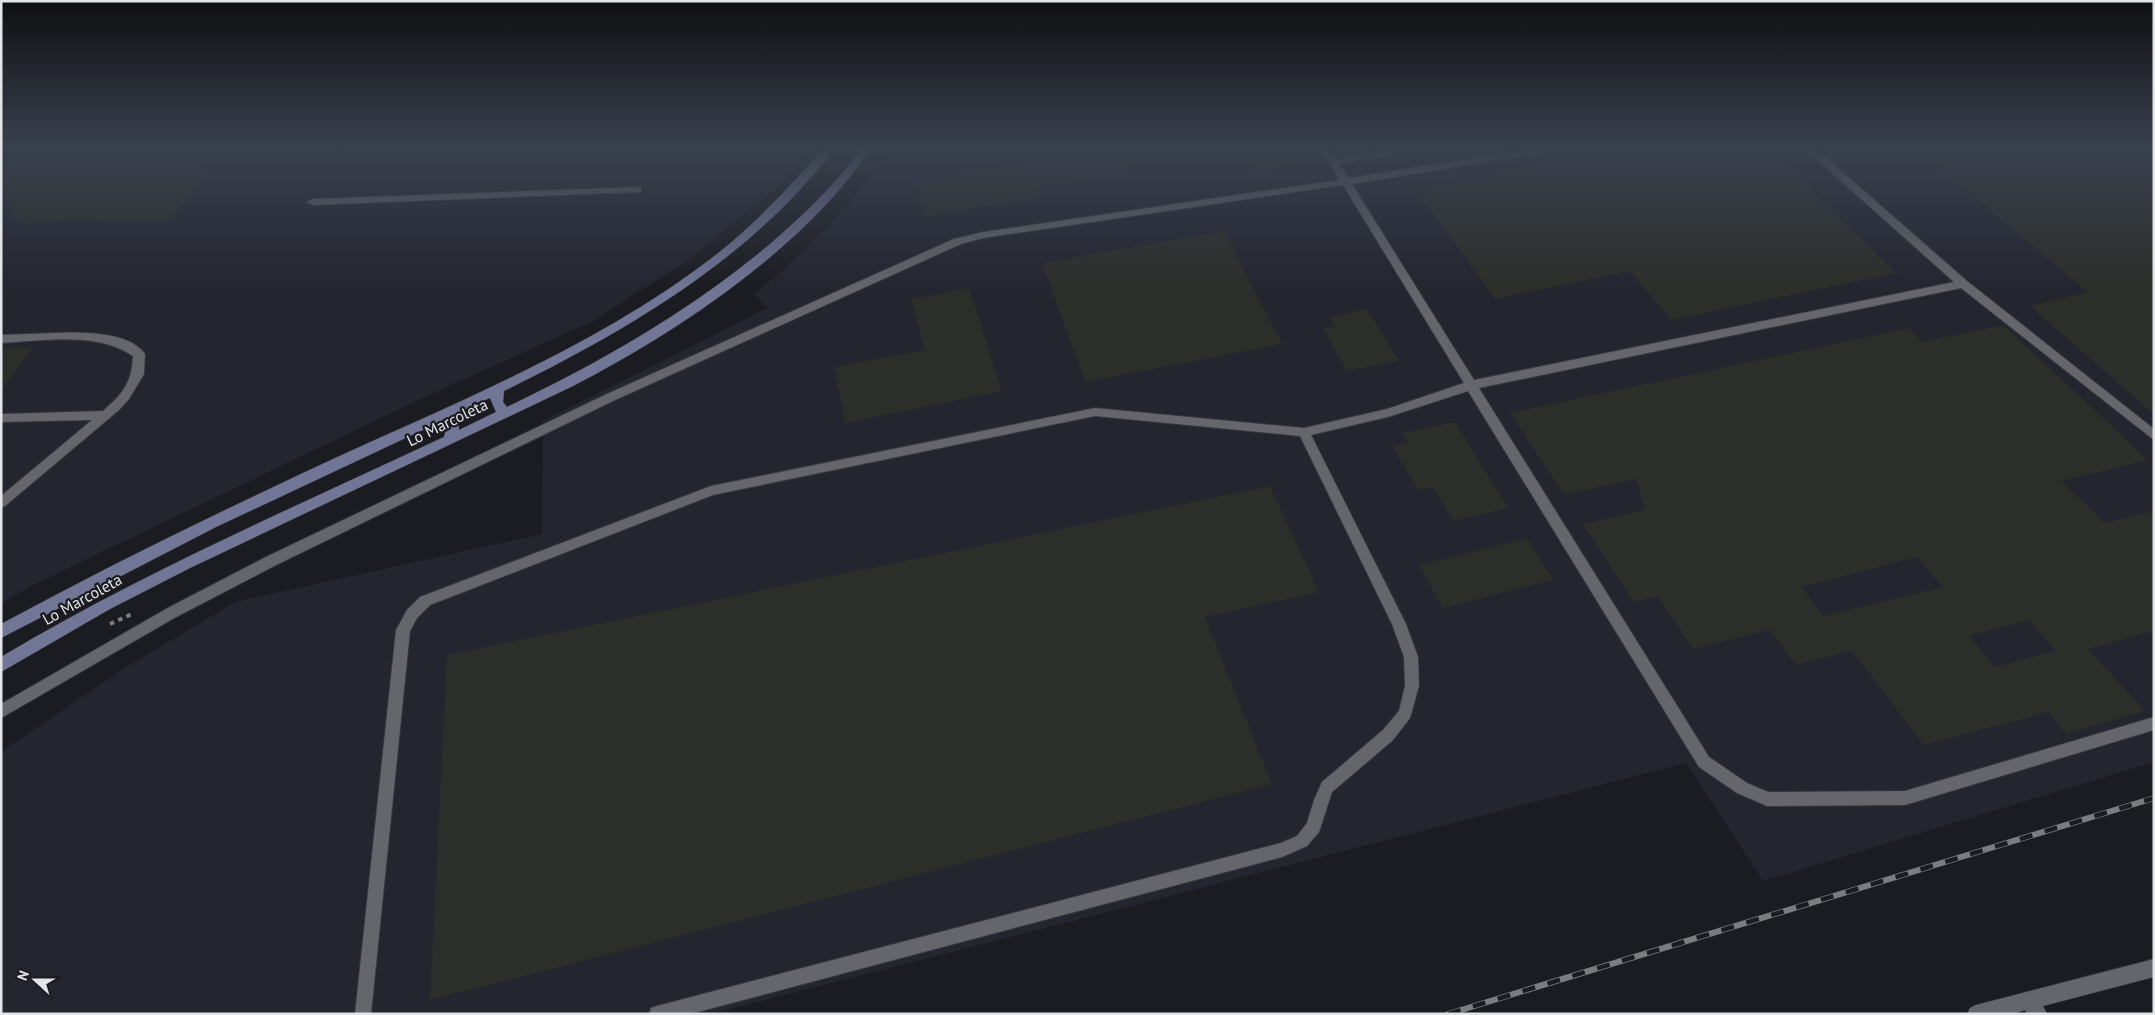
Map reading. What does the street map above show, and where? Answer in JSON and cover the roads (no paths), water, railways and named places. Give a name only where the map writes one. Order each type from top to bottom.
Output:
[{"type":"main road","name":"Lo Marcoleta","points":[[1,632],[122,567],[243,506],[498,388],[604,334],[640,313],[704,270],[761,225],[789,195]]},
{"type":"main road","name":"Lo Marcoleta","points":[[1,665],[82,617],[148,582],[590,372],[664,328],[729,283],[769,250],[827,195]]},
{"type":"main road","points":[[498,388],[496,401],[498,407],[505,413]]},
{"type":"main road","points":[[445,413],[451,419],[453,426],[450,440]]},
{"type":"street","points":[[1976,1014],[2034,1007],[2154,968]]},
{"type":"lane","points":[[312,202],[492,195]]},
{"type":"lane","points":[[1,712],[170,613],[271,561],[611,397],[958,241],[983,235],[1254,195]]},
{"type":"lane","points":[[1353,195],[1704,762],[1742,788],[1767,798],[1905,798],[2154,722]]},
{"type":"lane","points":[[1863,195],[1963,284],[2154,436]]},
{"type":"lane","points":[[363,1014],[403,630],[412,614],[425,601],[711,491],[1095,412],[1304,432],[1388,413],[1472,386],[1963,284]]},
{"type":"lane","points":[[1,339],[101,338],[126,344],[140,354],[138,374],[126,396],[1,503]]},
{"type":"lane","points":[[1,418],[105,415]]},
{"type":"lane","points":[[657,1014],[1282,850],[1302,841],[1314,828],[1321,800],[1327,787],[1388,735],[1405,714],[1412,686],[1411,657],[1399,624],[1304,432]]},
{"type":"railway","points":[[1448,1014],[2154,798]]}]
